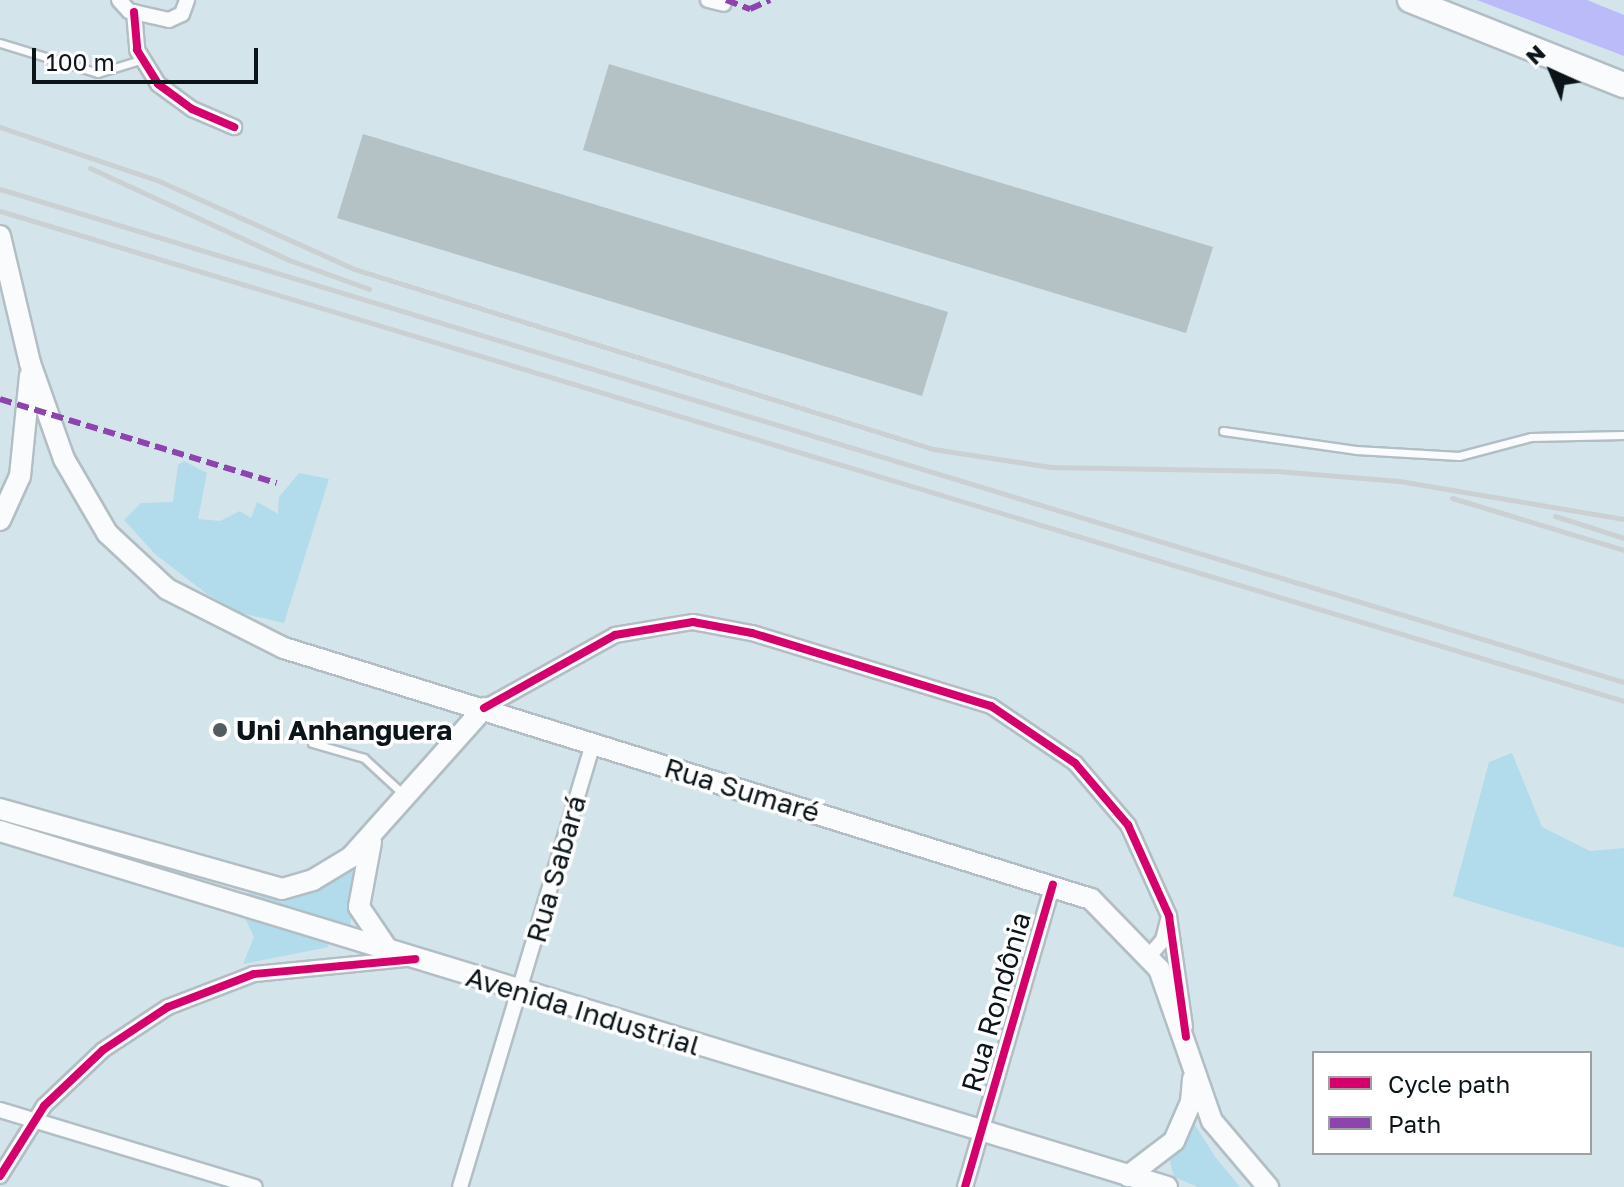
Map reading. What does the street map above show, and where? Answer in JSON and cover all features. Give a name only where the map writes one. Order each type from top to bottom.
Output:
[{"type":"highway","points":[[1410,0],[1624,85]]},
{"type":"main road","points":[[0,236],[30,363],[20,476],[0,520]]},
{"type":"main road","name":"Rua Sumaré","points":[[30,363],[64,459],[101,525],[143,570],[195,608],[284,648],[1053,885],[1097,903],[1150,955],[1186,1037],[1193,1075],[1212,1121],[1268,1187]]},
{"type":"main road","points":[[444,697],[461,715],[460,738]]},
{"type":"main road","points":[[0,809],[249,884],[282,889],[313,880],[372,838],[484,708]]},
{"type":"main road","points":[[460,738],[486,728],[528,724]]},
{"type":"main road","name":"Avenida Industrial","points":[[0,831],[520,993],[1167,1187]]},
{"type":"main road","points":[[372,838],[357,900],[363,920],[389,951]]},
{"type":"main road","name":"Rua Sumaré","points":[[1128,1176],[1174,1141],[1191,1102],[1193,1075]]},
{"type":"street","points":[[119,0],[134,12],[169,20],[182,14],[187,0]]},
{"type":"street","points":[[708,0],[724,4]]},
{"type":"street","points":[[134,12],[140,60],[173,98],[234,127]]},
{"type":"street","points":[[484,708],[615,635],[693,622],[752,633],[991,706],[1024,724],[1075,763],[1128,825],[1169,916],[1186,1037]]},
{"type":"street","name":"Rua Sabará","points":[[460,1187],[593,744]]},
{"type":"street","name":"Rua Rondônia","points":[[965,1187],[1053,885]]},
{"type":"street","points":[[1150,955],[1163,940],[1169,916]]},
{"type":"street","points":[[0,1176],[32,1120],[103,1050],[168,1007],[254,974],[415,959]]},
{"type":"street","points":[[0,1110],[255,1187]]},
{"type":"lane","points":[[0,43],[98,73],[140,60]]},
{"type":"lane","points":[[1223,431],[1356,450],[1459,456],[1531,437],[1624,435]]},
{"type":"lane","points":[[312,743],[364,758],[407,799]]},
{"type":"shaded area","points":[[184,461],[207,473],[198,519],[220,521],[240,511],[251,518],[257,502],[278,514],[279,497],[299,473],[329,479],[284,623],[241,613],[207,594],[155,554],[124,520],[141,503],[173,502],[178,465]]},
{"type":"shaded area","points":[[1512,753],[1542,827],[1590,851],[1624,848],[1624,948],[1453,896],[1489,762]]},
{"type":"shaded area","points":[[356,867],[350,929],[245,900],[247,893],[301,895]]},
{"type":"shaded area","points":[[244,916],[324,939],[329,947],[243,964],[254,937]]},
{"type":"shaded area","points":[[1193,1122],[1216,1158],[1240,1187],[1198,1187],[1174,1177],[1169,1158]]},
{"type":"water","points":[[1477,0],[1587,0],[1624,15],[1624,56]]},
{"type":"building","points":[[609,64],[1213,247],[1186,333],[583,150]]},
{"type":"building","points":[[363,134],[948,312],[922,396],[337,218]]},
{"type":"railway","points":[[0,127],[157,180],[354,269],[933,449],[1051,467],[1277,471],[1399,481],[1624,519]]},
{"type":"railway","points":[[90,168],[289,260],[369,289]]},
{"type":"railway","points":[[0,189],[1624,682]]},
{"type":"railway","points":[[0,211],[1624,701]]},
{"type":"railway","points":[[1452,498],[1624,550]]},
{"type":"railway","points":[[1555,516],[1624,538]]},
{"type":"marked path","points":[[726,0],[750,9],[770,0]]},
{"type":"marked path","points":[[0,399],[277,483]]},
{"type":"cycle path","points":[[134,12],[137,50],[158,84],[192,109],[234,127]]},
{"type":"cycle path","points":[[484,708],[615,635],[693,622],[752,633],[991,706],[1075,763],[1128,825],[1169,916],[1186,1037]]},
{"type":"cycle path","points":[[965,1187],[1053,885]]},
{"type":"cycle path","points":[[0,1176],[44,1106],[103,1050],[168,1007],[254,974],[415,959]]},
{"type":"place","name":"Uni Anhanguera","points":[[220,730]]}]
